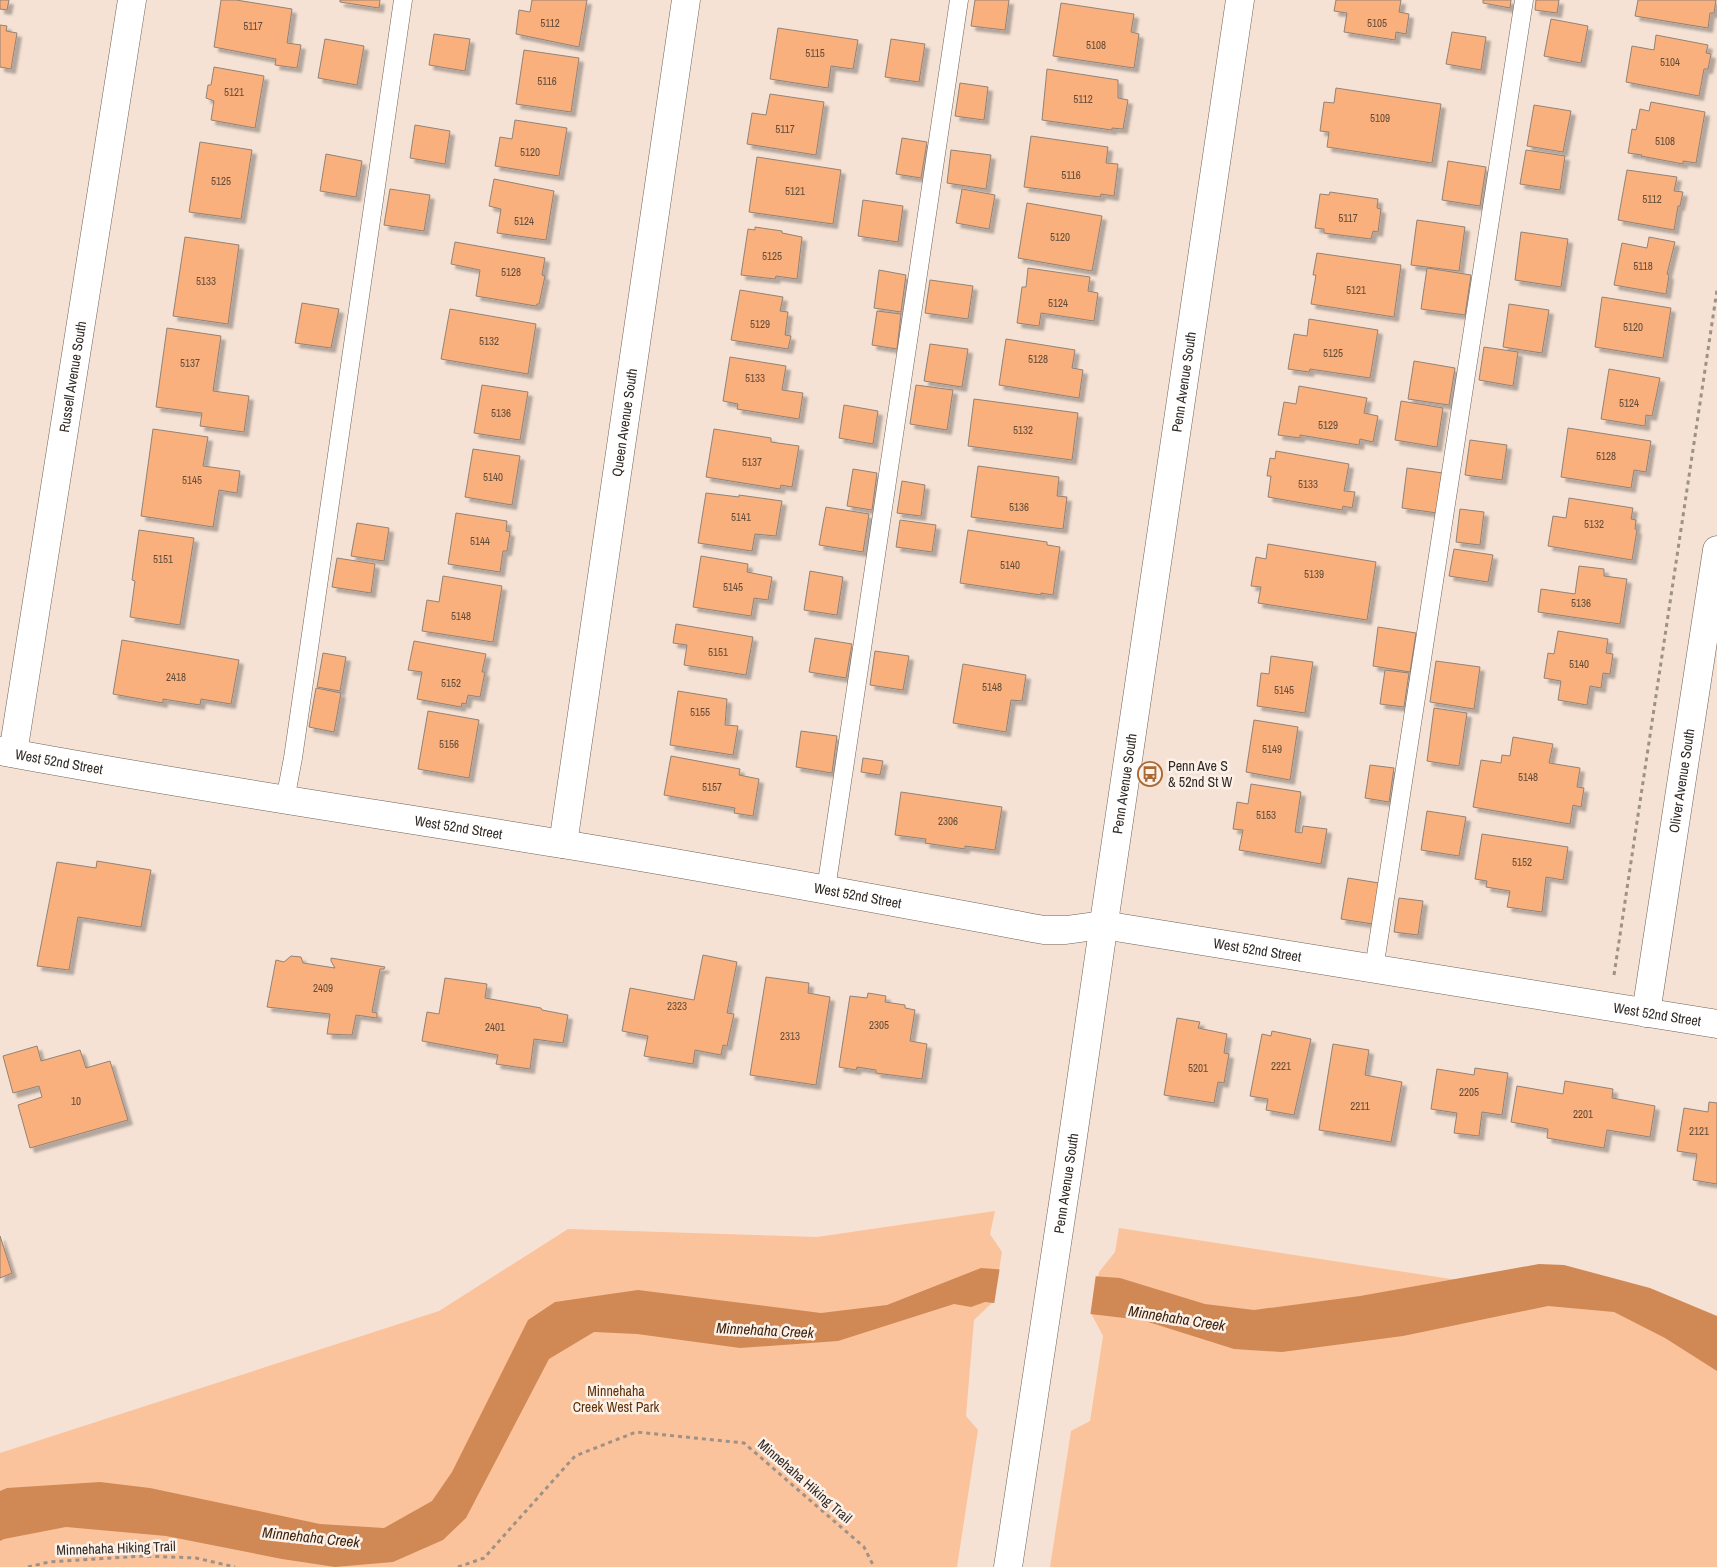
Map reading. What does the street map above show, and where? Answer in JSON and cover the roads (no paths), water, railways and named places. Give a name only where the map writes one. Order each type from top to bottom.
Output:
[{"type":"street","name":"Russell Avenue South","points":[[6,752],[132,0]]},
{"type":"street","name":"Queen Avenue South","points":[[563,844],[686,0]]},
{"type":"street","name":"Penn Avenue South","points":[[1008,1567],[1240,0]]},
{"type":"street","name":"Oliver Avenue South","points":[[1646,1013],[1717,550]]},
{"type":"street","name":"West 52nd Street","points":[[6,752],[826,889],[1044,930],[1066,930],[1103,925],[1717,1024]]},
{"type":"lane","points":[[285,800],[403,0]]},
{"type":"lane","points":[[826,889],[959,0]]},
{"type":"lane","points":[[1374,969],[1524,0]]},
{"type":"water","name":"Minnehaha Creek","points":[[1539,1264],[1564,1265],[1650,1288],[1717,1316],[1717,1371],[1665,1338],[1614,1312],[1548,1306],[1403,1336],[1282,1352],[1234,1349],[1142,1320],[985,1302],[971,1307],[954,1304],[838,1341],[740,1348],[637,1334],[594,1332],[549,1359],[466,1518],[443,1540],[393,1562],[335,1567],[282,1559],[166,1536],[66,1527],[0,1541],[0,1491],[7,1488],[100,1482],[150,1488],[320,1524],[384,1528],[432,1501],[452,1472],[528,1320],[555,1302],[638,1290],[821,1313],[887,1305],[981,1268],[1120,1278],[1205,1304],[1254,1310],[1360,1296]]},
{"type":"place","name":"Penn Ave S & 52nd St W","points":[[1150,774]]},
{"type":"park label","name":"Minnehaha Creek West Park","points":[[616,1399]]}]
